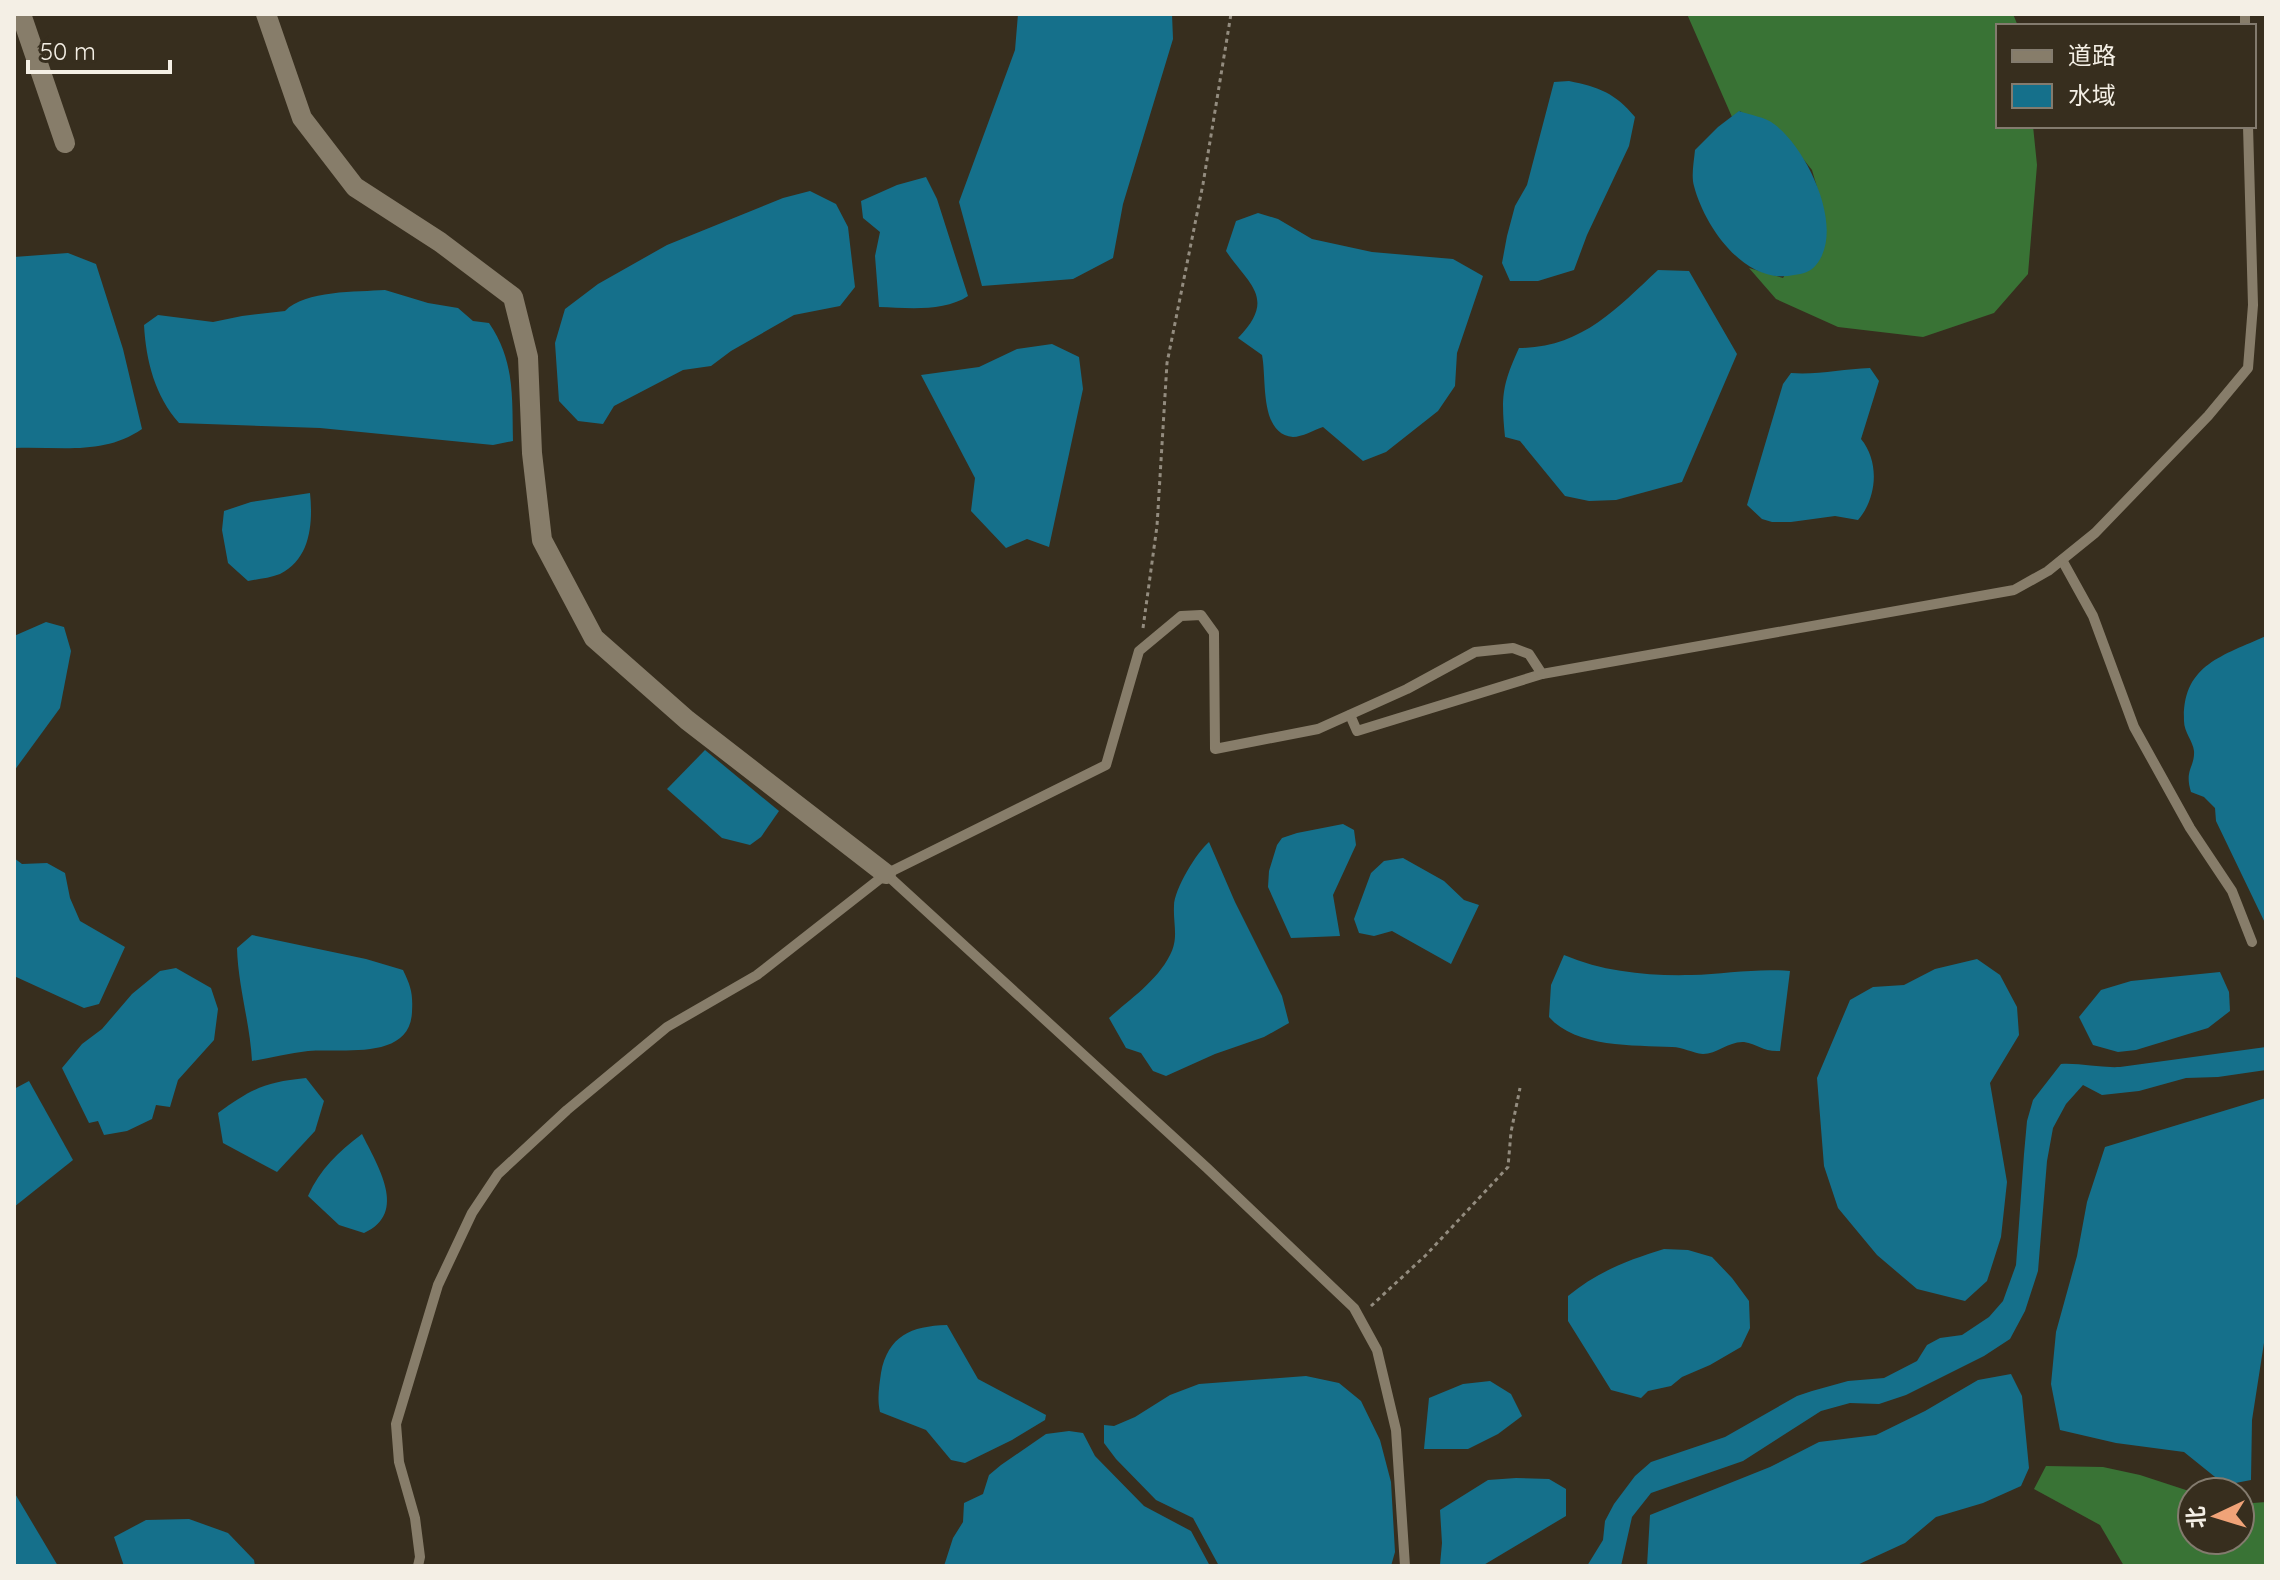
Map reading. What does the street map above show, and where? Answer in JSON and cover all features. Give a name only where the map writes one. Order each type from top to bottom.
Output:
[{"type":"street","points":[[21,14],[65,143]]},
{"type":"street","points":[[266,14],[302,118],[355,187],[440,242],[513,297],[528,357],[532,453],[542,540],[594,638],[687,720],[886,874]]},
{"type":"lane","points":[[1350,715],[1357,731],[1542,674],[2014,590],[2048,571],[2095,533],[2198,427],[2248,368],[2253,305],[2248,128]]},
{"type":"lane","points":[[2062,560],[2093,616],[2134,727],[2190,828],[2232,891],[2252,942]]},
{"type":"lane","points":[[418,1566],[420,1557],[415,1518],[399,1462],[396,1424],[438,1285],[472,1213],[498,1174],[567,1110],[667,1027],[757,975],[886,874],[1106,765],[1139,651],[1181,616],[1201,615],[1214,633],[1215,749],[1318,729],[1407,689],[1475,652],[1513,648],[1529,654],[1542,674]]},
{"type":"lane","points":[[886,874],[1354,1308],[1377,1350],[1396,1430],[1405,1566]]},
{"type":"path","points":[[1139,651],[1157,526],[1167,363],[1203,184],[1231,14]]},
{"type":"path","points":[[1359,1317],[1426,1255],[1508,1167],[1520,1088]]},
{"type":"green space","points":[[1687,14],[2013,14],[2017,24],[1996,24],[1996,128],[2033,128],[2037,165],[2028,274],[1994,313],[1923,337],[1838,327],[1776,299],[1749,268],[1783,278],[1824,211],[1812,170],[1796,150],[1740,111],[1732,117]]},
{"type":"green space","points":[[2046,1466],[2103,1467],[2176,1487],[2176,1556],[2256,1556],[2256,1503],[2266,1502],[2266,1566],[2124,1566],[2100,1525],[2034,1489]]},
{"type":"water","points":[[1018,14],[1172,14],[1173,39],[1123,204],[1113,258],[1073,279],[982,286],[959,202],[1015,50]]},
{"type":"water","points":[[1569,81],[1606,92],[1628,109],[1635,117],[1629,146],[1574,270],[1538,281],[1510,281],[1502,263],[1515,206],[1527,185],[1554,82]]},
{"type":"water","points":[[1739,111],[1770,122],[1787,135],[1819,190],[1827,231],[1824,250],[1816,265],[1806,272],[1776,276],[1744,263],[1718,236],[1699,202],[1693,178],[1695,150]]},
{"type":"water","points":[[926,177],[937,199],[968,296],[937,307],[879,307],[875,256],[880,232],[863,218],[861,201],[897,185]]},
{"type":"water","points":[[810,191],[836,204],[848,227],[855,287],[840,306],[794,315],[711,366],[683,370],[614,406],[603,424],[578,421],[559,401],[555,343],[565,309],[598,284],[667,245],[783,198]]},
{"type":"water","points":[[1258,213],[1278,219],[1312,239],[1372,252],[1453,259],[1483,276],[1457,353],[1455,386],[1438,411],[1386,452],[1363,461],[1323,427],[1293,437],[1282,434],[1275,426],[1267,404],[1262,355],[1238,338],[1256,312],[1255,292],[1226,251],[1236,221]]},
{"type":"water","points":[[68,253],[96,264],[123,349],[142,429],[112,443],[96,446],[14,448],[14,257]]},
{"type":"water","points":[[1658,270],[1689,271],[1737,354],[1682,482],[1616,500],[1589,501],[1565,496],[1520,441],[1505,437],[1504,391],[1513,361],[1519,348],[1561,341],[1596,324]]},
{"type":"water","points":[[385,290],[458,308],[473,321],[489,323],[508,365],[513,441],[493,445],[320,428],[179,423],[158,390],[147,352],[144,325],[158,315],[213,322],[285,311],[305,299],[318,296]]},
{"type":"water","points":[[1052,344],[1079,357],[1083,389],[1049,547],[1027,539],[1006,548],[971,511],[975,478],[921,375],[979,367],[1017,349]]},
{"type":"water","points":[[1870,368],[1879,381],[1861,439],[1871,458],[1874,480],[1869,501],[1858,520],[1835,516],[1791,522],[1762,519],[1747,505],[1783,384],[1791,373]]},
{"type":"water","points":[[310,493],[308,539],[298,559],[290,567],[280,574],[248,581],[228,563],[222,530],[224,511],[251,502]]},
{"type":"water","points":[[46,622],[64,627],[71,651],[60,708],[14,771],[14,636]]},
{"type":"water","points":[[2266,636],[2266,925],[2216,821],[2215,808],[2204,797],[2191,792],[2189,774],[2194,751],[2184,721],[2185,702],[2197,675],[2220,657]]},
{"type":"water","points":[[705,750],[779,811],[761,837],[750,845],[722,838],[667,789]]},
{"type":"water","points":[[1343,824],[1354,830],[1356,845],[1333,895],[1340,936],[1291,938],[1268,887],[1277,845],[1282,838],[1297,833]]},
{"type":"water","points":[[1209,842],[1282,996],[1289,1023],[1264,1037],[1166,1076],[1153,1071],[1141,1053],[1126,1048],[1109,1018],[1151,981],[1165,964],[1174,943],[1174,906],[1178,890],[1193,862]]},
{"type":"water","points":[[14,858],[22,864],[47,863],[65,873],[70,898],[80,921],[125,947],[99,1004],[84,1008],[14,976]]},
{"type":"water","points":[[1403,858],[1444,881],[1464,900],[1479,905],[1451,964],[1392,931],[1374,936],[1359,933],[1354,919],[1371,873],[1384,861]]},
{"type":"water","points":[[252,935],[403,970],[412,995],[408,1028],[400,1038],[372,1049],[308,1051],[252,1061],[237,948]]},
{"type":"water","points":[[1564,955],[1610,969],[1642,974],[1790,971],[1780,1051],[1744,1042],[1703,1054],[1676,1047],[1606,1043],[1574,1034],[1549,1017],[1551,985]]},
{"type":"water","points":[[1977,959],[2000,975],[2017,1007],[2019,1035],[1990,1083],[2007,1182],[2001,1237],[1987,1281],[1965,1301],[1917,1289],[1877,1255],[1838,1208],[1824,1166],[1817,1078],[1850,1000],[1873,987],[1904,985],[1935,969]]},
{"type":"water","points":[[176,968],[211,988],[218,1009],[214,1040],[178,1080],[170,1107],[156,1105],[152,1119],[127,1131],[104,1135],[98,1121],[89,1123],[62,1068],[132,994],[160,971]]},
{"type":"water","points":[[2220,972],[2229,992],[2230,1011],[2208,1028],[2136,1050],[2118,1052],[2093,1045],[2079,1017],[2101,990],[2131,981]]},
{"type":"water","points":[[2266,1047],[2266,1070],[2186,1078],[2139,1091],[2102,1095],[2083,1085],[2066,1104],[2053,1128],[2047,1161],[2038,1271],[2025,1311],[2010,1339],[1984,1356],[1906,1395],[1879,1404],[1850,1403],[1821,1411],[1743,1461],[1651,1493],[1632,1517],[1621,1566],[1587,1566],[1603,1540],[1605,1521],[1614,1504],[1635,1476],[1651,1462],[1725,1437],[1797,1396],[1848,1381],[1884,1378],[1917,1361],[1927,1345],[1940,1338],[1962,1335],[1989,1317],[2003,1301],[2016,1265],[2027,1121],[2033,1100],[2061,1064],[2120,1067]]},
{"type":"water","points":[[306,1078],[324,1101],[315,1131],[277,1172],[223,1143],[218,1113],[259,1088]]},
{"type":"water","points":[[29,1081],[73,1160],[14,1207],[14,1089]]},
{"type":"water","points":[[2266,1098],[2266,1330],[2252,1420],[2251,1476],[2214,1476],[2184,1452],[2116,1443],[2060,1430],[2051,1384],[2056,1332],[2077,1256],[2087,1202],[2105,1147]]},
{"type":"water","points":[[362,1134],[381,1174],[387,1201],[385,1213],[377,1224],[364,1233],[339,1225],[308,1196],[330,1162]]},
{"type":"water","points":[[1664,1249],[1688,1250],[1712,1257],[1749,1301],[1750,1328],[1741,1347],[1682,1377],[1671,1386],[1648,1391],[1641,1398],[1611,1390],[1568,1321],[1568,1296],[1613,1268]]},
{"type":"water","points":[[947,1325],[978,1379],[1046,1415],[1045,1420],[1012,1440],[965,1463],[951,1460],[926,1430],[880,1412],[879,1407],[884,1360],[895,1342],[912,1331]]},
{"type":"water","points":[[2011,1374],[2022,1396],[2029,1468],[2021,1486],[1983,1503],[1936,1517],[1905,1543],[1855,1566],[1647,1566],[1650,1515],[1770,1467],[1819,1442],[1876,1435],[1978,1380]]},
{"type":"water","points":[[1306,1376],[1339,1383],[1361,1401],[1380,1440],[1391,1482],[1395,1552],[1391,1566],[1219,1566],[1193,1518],[1156,1500],[1104,1443],[1104,1425],[1114,1426],[1135,1417],[1170,1395],[1199,1384]]},
{"type":"water","points":[[1490,1381],[1511,1394],[1522,1416],[1498,1434],[1468,1449],[1424,1449],[1429,1398],[1463,1384]]},
{"type":"water","points":[[1083,1433],[1095,1456],[1144,1506],[1191,1531],[1210,1566],[944,1566],[953,1538],[963,1522],[964,1503],[983,1494],[989,1475],[1046,1434]]},
{"type":"water","points":[[1549,1479],[1566,1489],[1566,1516],[1482,1566],[1440,1565],[1440,1510],[1488,1480]]},
{"type":"water","points":[[14,1492],[58,1566],[14,1566]]},
{"type":"water","points":[[189,1519],[228,1533],[254,1560],[255,1566],[124,1566],[114,1537],[146,1520]]}]
